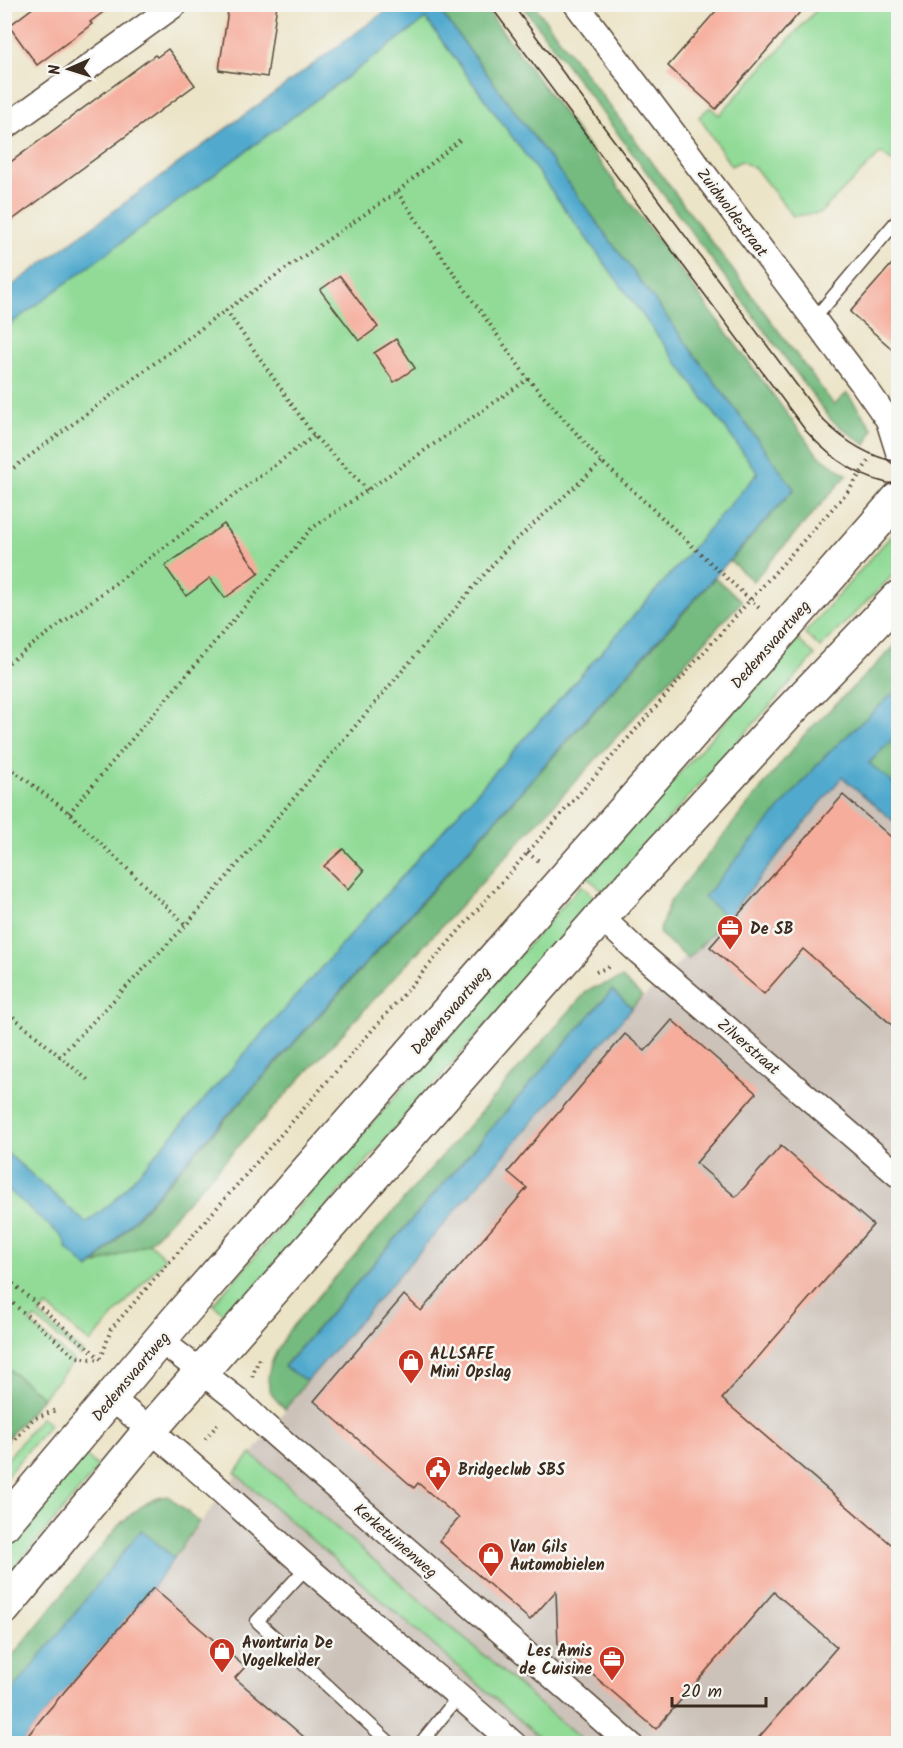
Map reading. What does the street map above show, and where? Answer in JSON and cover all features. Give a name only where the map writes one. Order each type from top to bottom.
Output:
[{"type":"main road","name":"Dedemsvaartweg","points":[[4,1524],[160,1340],[898,499]]},
{"type":"main road","points":[[4,1608],[151,1429],[601,917],[786,715],[898,598]]},
{"type":"street","points":[[4,128],[176,4]]},
{"type":"street","name":"Zuidwoldestraat","points":[[576,4],[893,421],[898,452]]},
{"type":"street","name":"Zilverstraat","points":[[601,917],[898,1175]]},
{"type":"street","name":"Kerketuinenweg","points":[[160,1340],[239,1401],[630,1743]]},
{"type":"street","points":[[110,1398],[151,1429],[225,1492],[307,1567],[513,1743]]},
{"type":"lane","points":[[814,319],[895,223]]},
{"type":"lane","points":[[307,1567],[256,1621],[391,1743]]},
{"type":"lane","points":[[420,1743],[459,1696]]},
{"type":"path","points":[[4,475],[226,310],[397,192],[462,138]]},
{"type":"path","points":[[397,192],[528,379],[602,462],[720,574],[784,629]]},
{"type":"path","points":[[226,310],[314,436],[368,490]]},
{"type":"path","points":[[69,813],[312,529],[528,379]]},
{"type":"path","points":[[101,1360],[111,1329],[850,489],[893,421]]},
{"type":"path","points":[[4,666],[314,436]]},
{"type":"path","points":[[59,1057],[186,925],[506,549],[602,462]]},
{"type":"path","points":[[4,763],[69,813],[186,925]]},
{"type":"path","points":[[4,1009],[89,1081]]},
{"type":"path","points":[[4,1276],[101,1360]]},
{"type":"path","points":[[4,1296],[76,1357],[101,1360]]},
{"type":"path","points":[[4,1453],[33,1419],[60,1409]]},
{"type":"shaded area","points":[[842,777],[898,825],[898,1743],[5,1744],[4,1741],[174,1558],[307,1381],[632,1008],[727,918]]},
{"type":"green space","points":[[436,5],[483,5],[817,454],[847,475],[753,581],[730,561],[794,489]]},
{"type":"green space","points":[[522,5],[534,5],[834,405],[847,393],[873,429],[866,445],[832,421]]},
{"type":"green space","points":[[821,5],[898,5],[898,166],[881,153],[820,213],[793,216],[755,168],[741,161],[731,166],[699,117],[710,107],[719,115]]},
{"type":"green space","points":[[426,19],[758,473],[115,1200],[86,1223],[5,1151],[4,328]]},
{"type":"green space","points":[[898,528],[898,570],[820,648],[805,633]]},
{"type":"green space","points":[[715,578],[742,601],[149,1243],[94,1265]]},
{"type":"green space","points":[[798,640],[815,655],[604,892],[587,877]]},
{"type":"green space","points":[[898,643],[898,689],[825,756],[705,897],[727,918],[688,959],[659,933],[669,903],[804,735]]},
{"type":"green space","points":[[898,734],[898,787],[869,763]]},
{"type":"green space","points":[[581,885],[596,899],[229,1319],[213,1304]]},
{"type":"green space","points":[[622,978],[642,996],[632,1008],[612,990],[284,1366],[307,1381],[285,1409],[273,1396],[268,1378],[272,1361],[289,1330],[588,990]]},
{"type":"green space","points":[[5,1168],[89,1269],[149,1243],[165,1258],[90,1343],[47,1306],[39,1314],[83,1353],[80,1356],[36,1318],[30,1323],[74,1361],[43,1397],[5,1366]]},
{"type":"green space","points":[[7,1368],[43,1397],[5,1441],[4,1371]]},
{"type":"green space","points":[[41,1417],[50,1424],[5,1478],[5,1462]]},
{"type":"green space","points":[[82,1453],[99,1467],[5,1579],[5,1545]]},
{"type":"green space","points":[[251,1454],[585,1743],[546,1743],[235,1473]]},
{"type":"green space","points":[[168,1496],[199,1522],[174,1558],[141,1530],[5,1702],[5,1665],[119,1525],[148,1503]]},
{"type":"water","points":[[394,5],[436,5],[794,489],[89,1269],[66,1248],[62,1237],[5,1187],[5,1151],[86,1223],[115,1200],[758,473],[426,19],[5,328],[5,291]]},
{"type":"water","points":[[898,689],[898,734],[869,763],[898,787],[898,825],[842,777],[727,918],[704,897],[825,756]]},
{"type":"water","points":[[612,990],[632,1008],[307,1381],[284,1367]]},
{"type":"water","points":[[141,1530],[174,1558],[138,1605],[22,1743],[5,1743],[4,1702]]},
{"type":"building","points":[[38,4],[114,4],[90,22],[92,24],[37,65],[9,26]]},
{"type":"building","points":[[229,4],[277,4],[267,77],[219,70]]},
{"type":"building","points":[[722,4],[807,4],[716,109],[668,66]]},
{"type":"building","points":[[168,49],[195,85],[4,226],[4,167],[155,55],[157,57]]},
{"type":"building","points":[[898,257],[898,354],[850,312]]},
{"type":"building","points":[[340,276],[378,327],[359,341],[320,290]]},
{"type":"building","points":[[396,339],[415,368],[394,382],[374,353]]},
{"type":"building","points":[[224,524],[259,573],[225,598],[210,578],[186,596],[165,566]]},
{"type":"building","points":[[843,795],[898,843],[898,1030],[803,949],[764,994],[710,947]]},
{"type":"building","points":[[343,849],[364,871],[348,890],[324,866]]},
{"type":"building","points":[[672,1020],[756,1093],[696,1163],[736,1197],[781,1146],[873,1225],[722,1399],[898,1550],[898,1743],[754,1743],[837,1647],[774,1592],[656,1729],[558,1645],[556,1591],[530,1620],[439,1541],[459,1518],[418,1483],[414,1488],[314,1401],[404,1295],[421,1311],[527,1188],[508,1172],[625,1034],[645,1051]]},
{"type":"building","points":[[153,1588],[245,1667],[235,1678],[311,1743],[22,1743]]},
{"type":"tram line","points":[[489,4],[806,431],[826,451],[848,467],[872,478],[898,485]]},
{"type":"tram line","points":[[512,4],[822,419],[857,447],[887,460],[898,462]]},
{"type":"place","name":"De SB","points":[[730,951]]},
{"type":"place","name":"ALLSAFE Mini Opslag","points":[[411,1385]]},
{"type":"place","name":"Bridgeclub SBS","points":[[438,1492]]},
{"type":"place","name":"Van Gils Automobielen","points":[[491,1578]]},
{"type":"place","name":"Avonturia De Vogelkelder","points":[[222,1674]]},
{"type":"place","name":"Les Amis de Cuisine","points":[[612,1682]]}]
